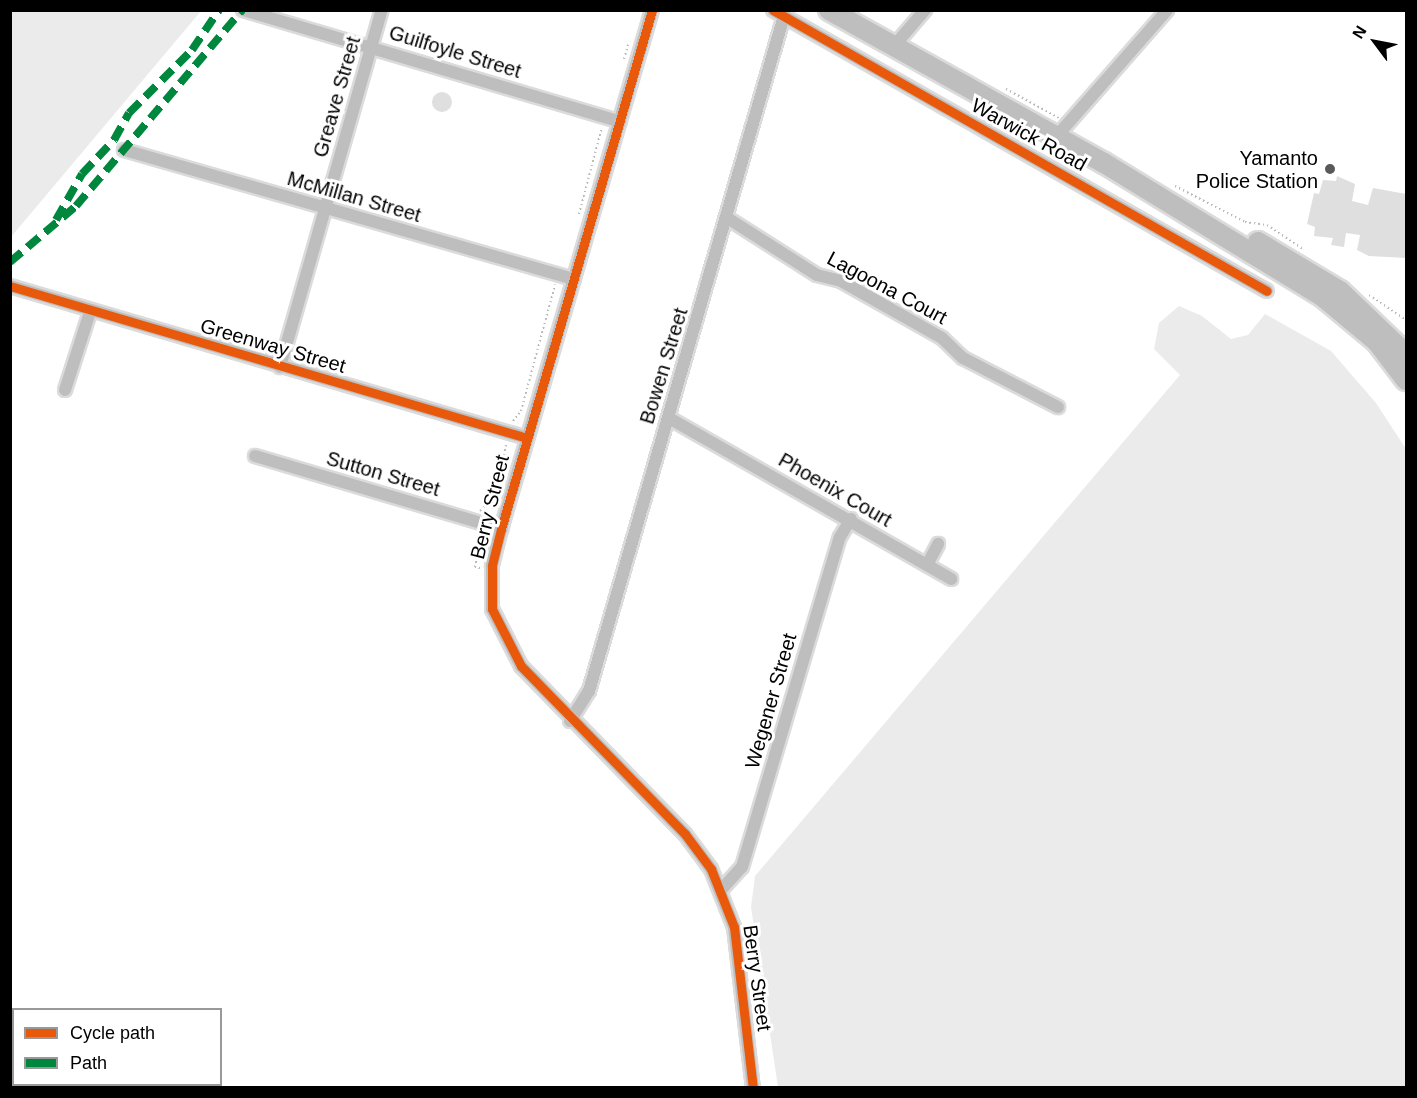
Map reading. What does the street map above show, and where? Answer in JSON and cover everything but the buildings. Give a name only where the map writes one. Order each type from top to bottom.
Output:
[{"type":"main road","name":"Warwick Road","points":[[829,10],[894,46],[1062,131],[1104,163],[1322,296],[1377,342],[1407,380]]},
{"type":"main road","name":"Warwick Road","points":[[1104,163],[1312,272],[1372,316],[1407,354]]},
{"type":"street","name":"Guilfoyle Street","points":[[243,10],[620,122]]},
{"type":"street","name":"Greave Street","points":[[280,367],[382,10]]},
{"type":"street","name":"Berry Street","points":[[652,10],[501,529],[492,572],[492,609],[503,635],[521,666],[570,722],[686,834],[721,890],[734,927],[753,1088]]},
{"type":"street","points":[[894,46],[925,10]]},
{"type":"street","points":[[1062,131],[1167,10]]},
{"type":"street","name":"Bowen Street","points":[[570,722],[589,691],[729,219],[779,14]]},
{"type":"street","name":"Warwick Road","points":[[779,14],[1267,291]]},
{"type":"street","name":"McMillan Street","points":[[124,150],[573,279]]},
{"type":"street","name":"Lagoona Court","points":[[729,219],[817,275],[841,281],[942,338],[963,358],[1058,407]]},
{"type":"street","name":"Greenway Street","points":[[10,286],[90,312],[526,438]]},
{"type":"street","points":[[65,390],[90,312]]},
{"type":"street","name":"Phoenix Court","points":[[669,418],[749,460],[785,489],[851,519],[904,557],[927,565],[951,579]]},
{"type":"street","name":"Sutton Street","points":[[255,456],[501,529]]},
{"type":"street","name":"Wegener Street","points":[[721,890],[742,867],[840,537],[851,519]]},
{"type":"street","points":[[927,565],[939,544]]},
{"type":"path","points":[[996,84],[1062,131]]},
{"type":"path","points":[[576,223],[603,125]]},
{"type":"path","points":[[1163,180],[1245,222],[1267,225],[1309,255]]},
{"type":"path","points":[[492,572],[475,567],[481,535],[474,530],[477,521],[496,495],[508,450],[500,441],[503,432],[521,411],[559,274]]},
{"type":"path","points":[[1367,294],[1407,320]]},
{"type":"shaded area","points":[[10,11],[201,11],[11,237]]},
{"type":"shaded area","points":[[1179,306],[1202,316],[1231,339],[1248,335],[1265,314],[1331,351],[1376,403],[1406,449],[1406,1087],[778,1087],[751,907],[755,876],[1180,375],[1154,349],[1159,323]]},
{"type":"marked path","points":[[56,220],[82,174],[114,140],[129,113],[192,50],[219,10]]},
{"type":"marked path","points":[[10,262],[76,206],[242,10]]},
{"type":"cycle path","points":[[652,10],[501,529],[492,566],[492,609],[521,666],[685,834],[711,869],[734,927],[753,1088]]},
{"type":"cycle path","points":[[773,10],[1267,291]]},
{"type":"cycle path","points":[[10,286],[527,438]]},
{"type":"place","name":"Yamanto Police Station","points":[[1330,169]]}]
